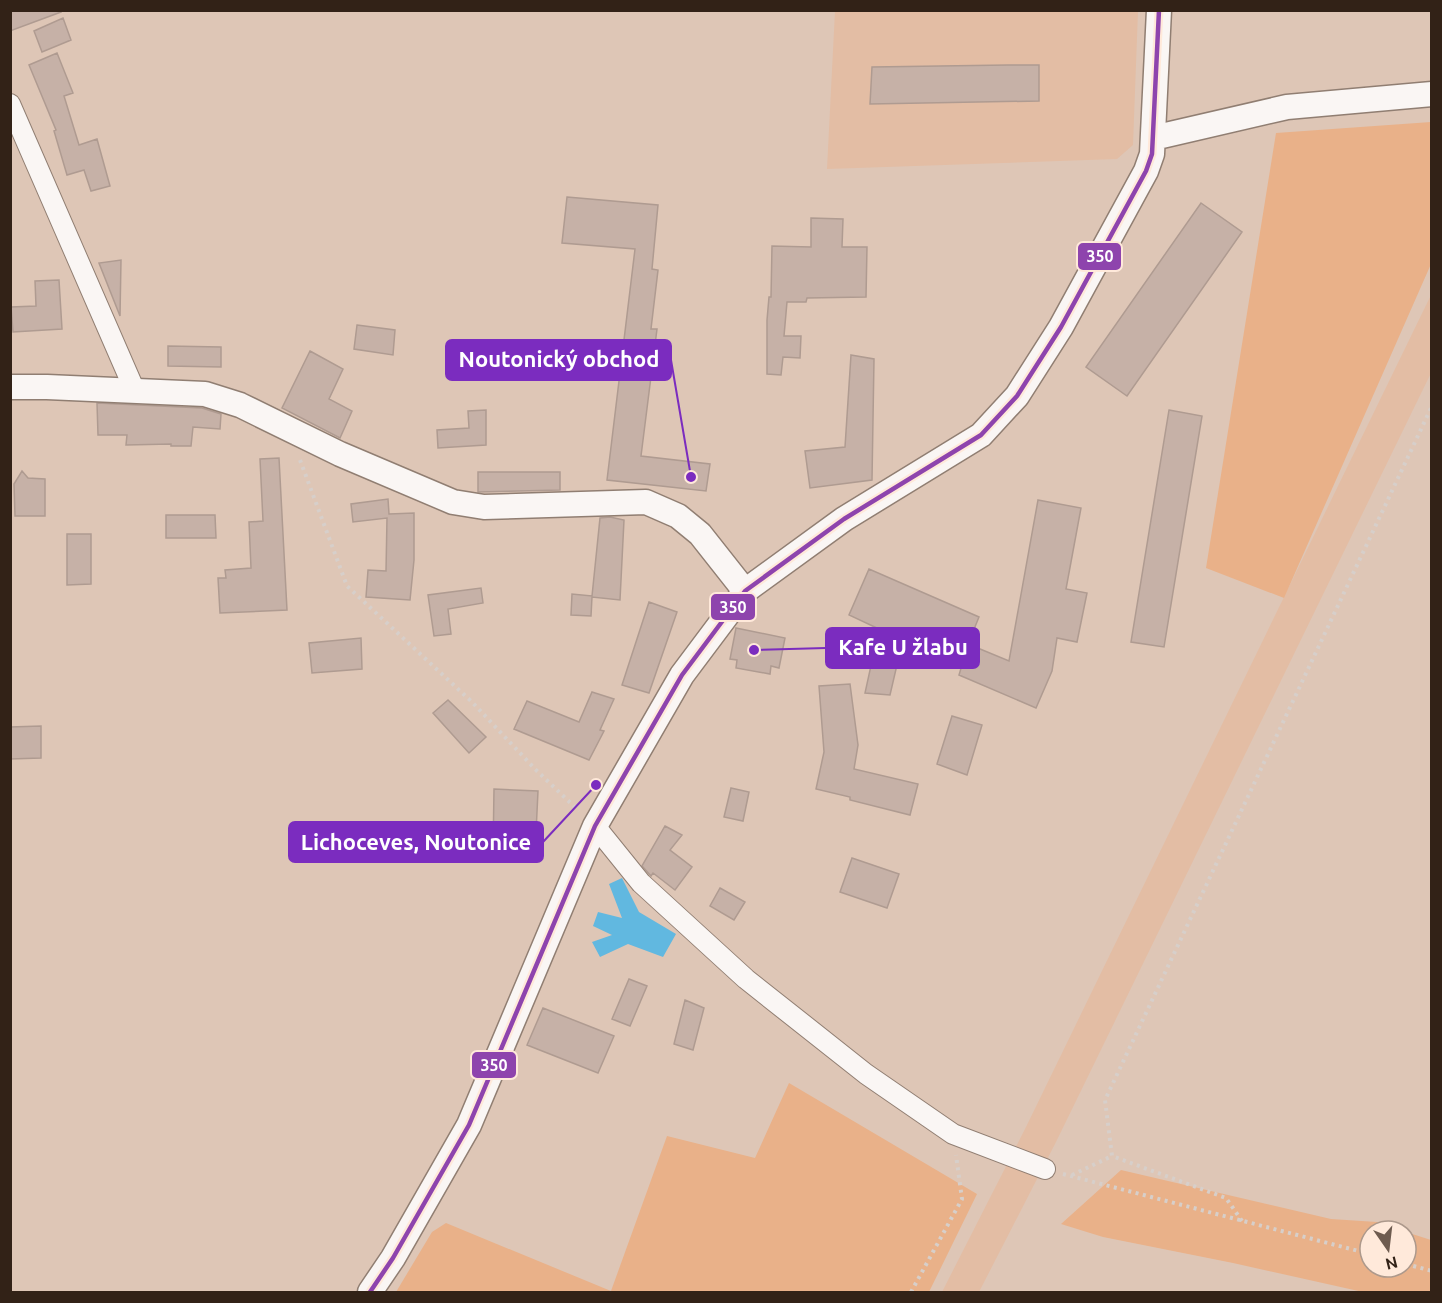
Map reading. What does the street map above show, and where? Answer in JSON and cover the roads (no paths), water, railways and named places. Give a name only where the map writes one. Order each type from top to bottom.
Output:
[{"type":"street","points":[[370,1293],[393,1258],[469,1125],[595,826],[682,675],[745,591],[844,519],[981,435],[1017,396],[1061,327],[1146,171],[1152,154],[1159,10]]},
{"type":"street","points":[[1153,138],[1287,107],[1431,94]]},
{"type":"street","points":[[10,104],[135,391]]},
{"type":"street","points":[[10,387],[205,394],[240,405],[340,454],[453,502],[484,507],[646,502],[678,516],[700,534],[745,591]]},
{"type":"street","points":[[595,826],[641,884],[746,979],[867,1074],[953,1134],[1045,1169]]},
{"type":"water","points":[[622,878],[639,912],[676,934],[663,957],[628,944],[600,957],[592,942],[612,935],[593,926],[598,912],[622,918],[609,884]]},
{"type":"place","name":"Noutonický obchod","points":[[691,477]]},
{"type":"place","name":"Kafe U žlabu","points":[[754,650]]},
{"type":"place","name":"Lichoceves, Noutonice","points":[[596,785]]}]
